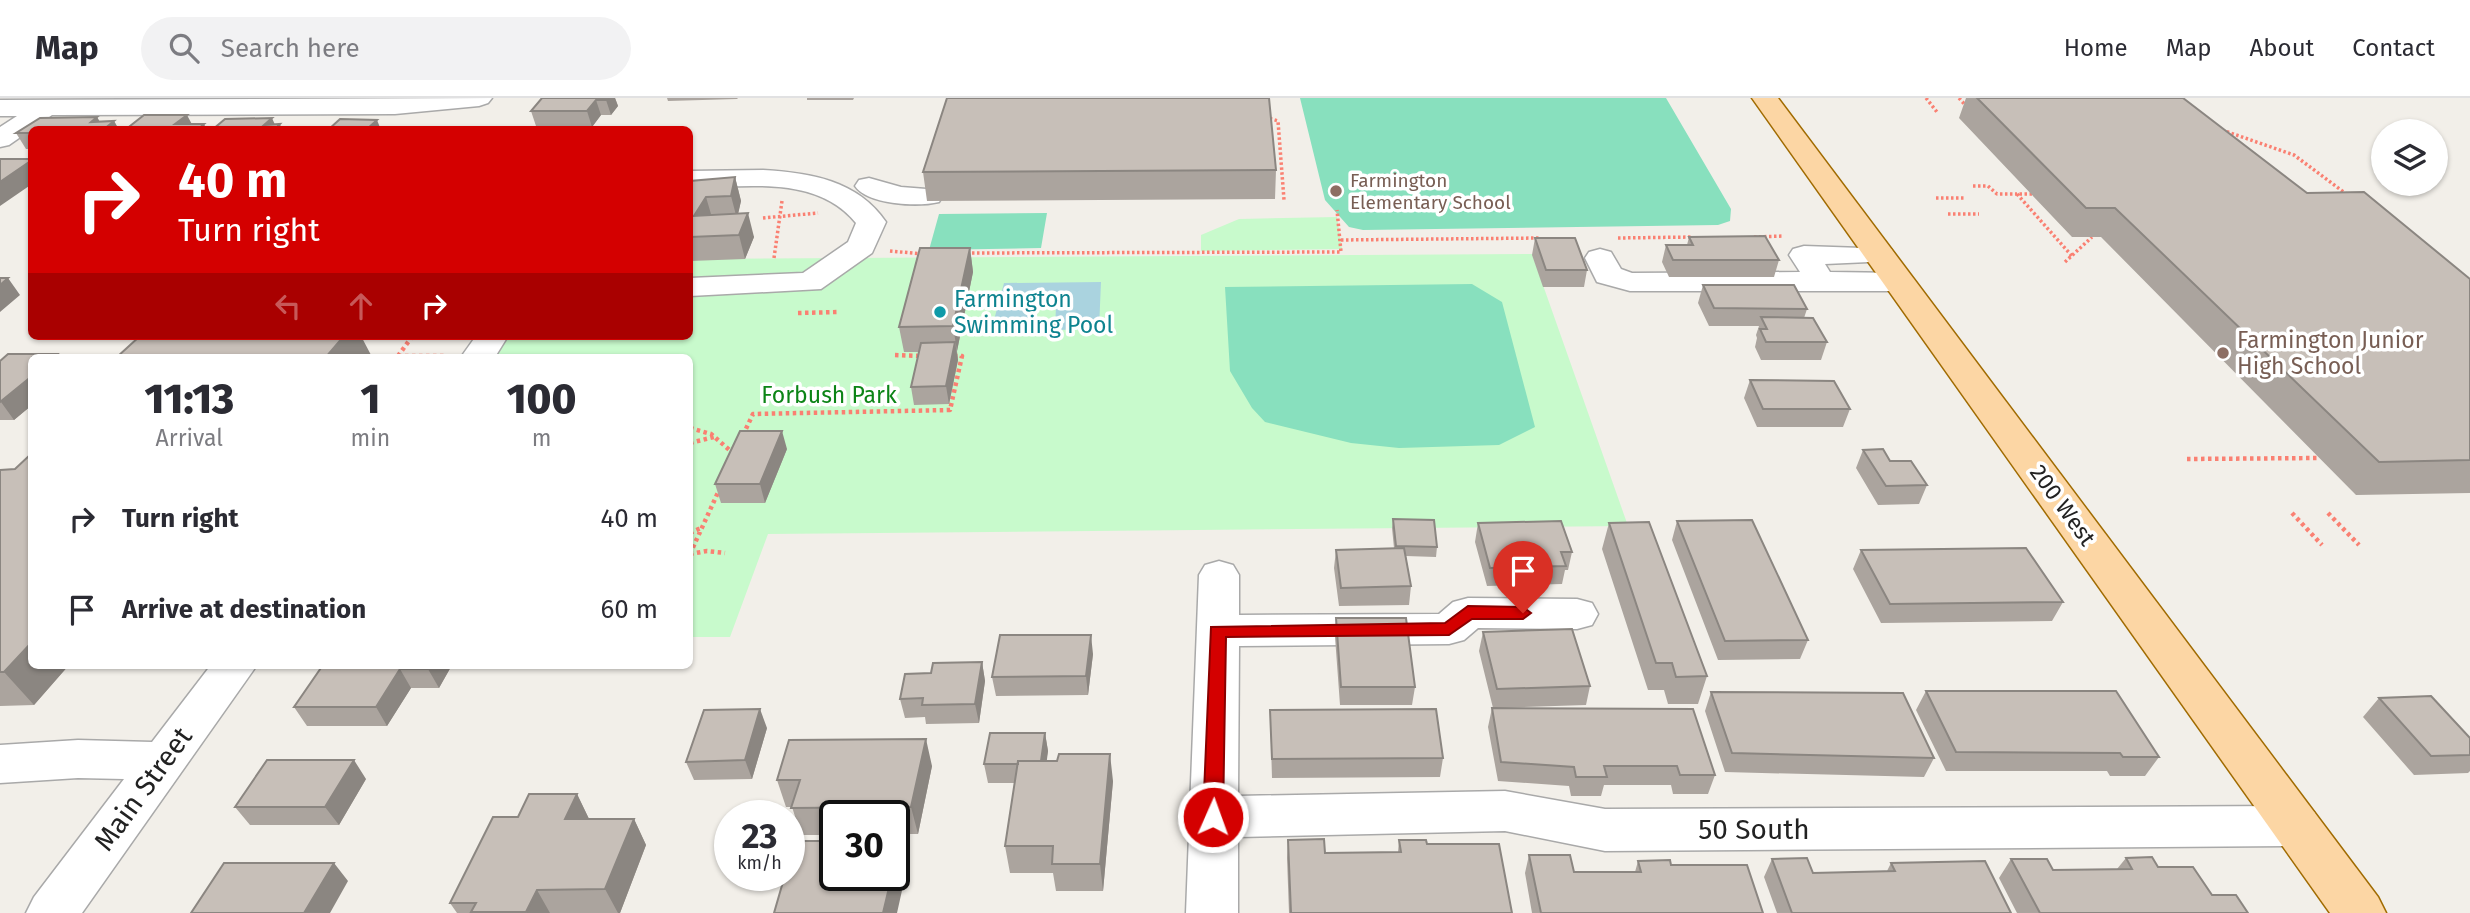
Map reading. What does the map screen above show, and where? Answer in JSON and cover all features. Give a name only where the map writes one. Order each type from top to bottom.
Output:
[{"type":"main road","name":"200 West","points":[[1765,98],[2360,913]]},
{"type":"street","points":[[0,139],[20,106],[160,103],[395,106],[454,112],[479,98]]},
{"type":"street","points":[[693,179],[791,181],[829,189],[849,197],[871,222],[861,247],[810,282],[693,287]]},
{"type":"street","points":[[869,186],[899,196],[929,196]]},
{"type":"street","points":[[1600,258],[1608,275],[1630,282],[1821,281],[1804,256],[1890,268]]},
{"type":"street","points":[[1212,913],[1219,575]]},
{"type":"street","points":[[1217,631],[1449,629],[1468,612],[1577,614]]},
{"type":"street","name":"Main Street","points":[[52,913],[232,669]]},
{"type":"street","points":[[0,764],[78,759],[163,761]]},
{"type":"street","name":"50 South","points":[[1213,817],[1505,811],[1605,830],[2297,826]]},
{"type":"path","points":[[1926,98],[1937,112]]},
{"type":"path","points":[[1958,98],[1971,111]]},
{"type":"path","points":[[1259,117],[1278,121],[1284,200]]},
{"type":"path","points":[[2219,129],[2294,155],[2355,200]]},
{"type":"path","points":[[1973,186],[1989,186],[1997,194],[2032,194]]},
{"type":"path","points":[[2017,194],[2072,256]]},
{"type":"path","points":[[1936,198],[1965,198]]},
{"type":"path","points":[[772,267],[782,200]]},
{"type":"path","points":[[961,253],[1341,251],[1337,210]]},
{"type":"path","points":[[763,218],[829,213]]},
{"type":"path","points":[[1948,214],[1979,214]]},
{"type":"path","points":[[2066,262],[2092,237]]},
{"type":"path","points":[[906,254],[934,254]]},
{"type":"path","points":[[798,313],[838,312]]},
{"type":"path","points":[[895,355],[935,356]]},
{"type":"path","points":[[729,466],[753,414],[950,410],[961,356],[948,356]]},
{"type":"path","points":[[693,429],[715,437],[735,454]]},
{"type":"path","points":[[693,442],[715,437]]},
{"type":"path","points":[[2187,459],[2319,458]]},
{"type":"path","points":[[693,548],[724,479]]},
{"type":"path","points":[[2292,513],[2322,545]]},
{"type":"path","points":[[2328,513],[2359,545]]},
{"type":"path","points":[[693,532],[702,528]]},
{"type":"path","points":[[693,553],[707,551],[725,554]]},
{"type":"green space","points":[[1300,98],[1666,98],[1731,209],[1730,221],[1718,225],[1363,230],[1349,227],[1325,200]]},
{"type":"green space","points":[[1047,213],[1041,248],[929,250],[939,214]]},
{"type":"green space","points":[[1337,217],[1342,249],[1201,251],[1201,235],[1239,219]]},
{"type":"green space","name":"Forbush Park","points":[[1532,254],[1628,526],[768,534],[730,637],[693,637],[693,354],[486,354],[496,340],[693,340],[693,259]]},
{"type":"green space","points":[[1472,284],[1502,302],[1535,427],[1499,445],[1399,448],[1351,443],[1265,422],[1252,408],[1230,371],[1225,287]]},
{"type":"water","points":[[1101,282],[1099,329],[1055,330],[1056,306],[1034,306],[1034,331],[1016,334],[991,331],[1004,283]]},
{"type":"building","points":[[542,98],[608,98],[596,100],[587,111],[531,111]]},
{"type":"building","points":[[947,98],[1269,98],[1276,170],[923,172]]},
{"type":"building","points":[[1977,98],[2183,98],[2307,193],[2364,192],[2470,279],[2470,460],[2379,462],[2115,208],[2086,208]]},
{"type":"building","points":[[144,115],[187,115],[175,124],[204,124],[202,126],[130,126]]},
{"type":"building","points":[[97,117],[91,122],[114,121],[108,126],[28,126],[28,133],[16,133],[40,118]]},
{"type":"building","points":[[272,118],[264,125],[280,124],[278,126],[217,126],[225,119]]},
{"type":"building","points":[[340,119],[377,120],[370,126],[332,126]]},
{"type":"building","points":[[0,159],[28,159],[28,163],[0,182]]},
{"type":"building","points":[[735,177],[731,196],[706,197],[694,216],[748,213],[739,235],[693,237],[693,181]]},
{"type":"building","points":[[1765,236],[1779,260],[1673,260],[1666,245],[1693,245],[1689,237]]},
{"type":"building","points":[[1535,238],[1575,238],[1587,270],[1546,270]]},
{"type":"building","points":[[920,248],[970,248],[953,326],[899,327]]},
{"type":"building","points":[[1703,285],[1794,285],[1807,309],[1714,308]]},
{"type":"building","points":[[1761,317],[1813,318],[1827,342],[1766,342],[1760,329],[1767,329]]},
{"type":"building","points":[[136,340],[341,340],[329,354],[120,354]]},
{"type":"building","points":[[955,342],[946,386],[911,387],[921,343]]},
{"type":"building","points":[[8,354],[28,354],[28,379],[0,402],[0,361]]},
{"type":"building","points":[[1750,380],[1834,381],[1850,409],[1763,409]]},
{"type":"building","points":[[740,431],[782,431],[760,484],[715,484]]},
{"type":"building","points":[[1883,449],[1890,461],[1911,461],[1927,485],[1886,486],[1863,450]]},
{"type":"building","points":[[28,457],[28,646],[4,672],[0,672],[0,470],[15,469]]},
{"type":"building","points":[[1393,519],[1434,520],[1437,547],[1396,546]]},
{"type":"building","points":[[1752,520],[1808,640],[1725,641],[1677,521]]},
{"type":"building","points":[[1561,521],[1572,552],[1561,552],[1566,566],[1490,568],[1478,523]]},
{"type":"building","points":[[1649,522],[1707,676],[1676,677],[1672,663],[1656,663],[1609,523]]},
{"type":"building","points":[[1404,548],[1411,586],[1341,588],[1336,550]]},
{"type":"building","points":[[2026,548],[2063,602],[1890,604],[1861,550]]},
{"type":"building","points":[[1336,618],[1406,618],[1415,687],[1341,687]]},
{"type":"building","points":[[1572,629],[1590,686],[1497,689],[1483,632]]},
{"type":"building","points":[[1000,635],[1091,635],[1086,676],[992,677]]},
{"type":"building","points":[[982,662],[975,704],[922,705],[923,698],[900,699],[905,674],[931,673],[933,663]]},
{"type":"building","points":[[320,669],[400,669],[376,707],[294,707]]},
{"type":"building","points":[[1926,691],[2116,691],[2159,757],[2123,757],[2120,753],[1956,752]]},
{"type":"building","points":[[1711,692],[1903,693],[1934,758],[1732,753]]},
{"type":"building","points":[[2431,696],[2470,738],[2470,755],[2431,756],[2379,698]]},
{"type":"building","points":[[1492,708],[1693,709],[1715,775],[1680,775],[1677,766],[1604,766],[1607,777],[1576,777],[1574,767],[1501,762]]},
{"type":"building","points":[[760,709],[745,760],[686,762],[704,710]]},
{"type":"building","points":[[1436,709],[1443,758],[1272,759],[1270,710]]},
{"type":"building","points":[[990,733],[1045,733],[1041,761],[984,764]]},
{"type":"building","points":[[926,739],[911,807],[910,800],[819,800],[819,808],[805,808],[805,800],[794,800],[800,780],[777,780],[789,740]]},
{"type":"building","points":[[1059,754],[1110,754],[1100,864],[1052,864],[1053,846],[1005,846],[1018,761],[1057,761]]},
{"type":"building","points":[[267,760],[354,760],[325,807],[235,807]]},
{"type":"building","points":[[529,794],[577,794],[565,819],[634,819],[605,889],[537,890],[526,912],[471,912],[476,903],[450,903],[493,817],[518,817]]},
{"type":"building","points":[[1324,839],[1325,853],[1401,852],[1399,840],[1426,840],[1427,844],[1499,844],[1512,913],[1291,913],[1288,840]]},
{"type":"building","points":[[805,841],[819,841],[819,891],[888,891],[883,913],[774,913],[780,891],[805,891]]},
{"type":"building","points":[[1529,855],[1570,855],[1574,872],[1641,872],[1638,861],[1670,860],[1671,865],[1747,865],[1763,913],[1541,913]]},
{"type":"building","points":[[2152,857],[2158,867],[2193,867],[2212,895],[2236,895],[2248,913],[2040,913],[2011,859],[2047,859],[2053,870],[2132,869],[2126,858]]},
{"type":"building","points":[[1807,858],[1813,873],[1895,871],[1891,863],[1985,861],[2011,913],[1792,913],[1772,859]]},
{"type":"building","points":[[224,863],[334,863],[304,913],[191,913]]},
{"type":"place","name":"Farmington Elementary School","points":[[1336,191]]},
{"type":"place","name":"Farmington Swimming Pool","points":[[940,312]]},
{"type":"place","name":"Farmington Junior High School","points":[[2223,353]]},
{"type":"route","points":[[1213,817],[1217,631],[1449,629],[1468,612],[1523,613]]}]
